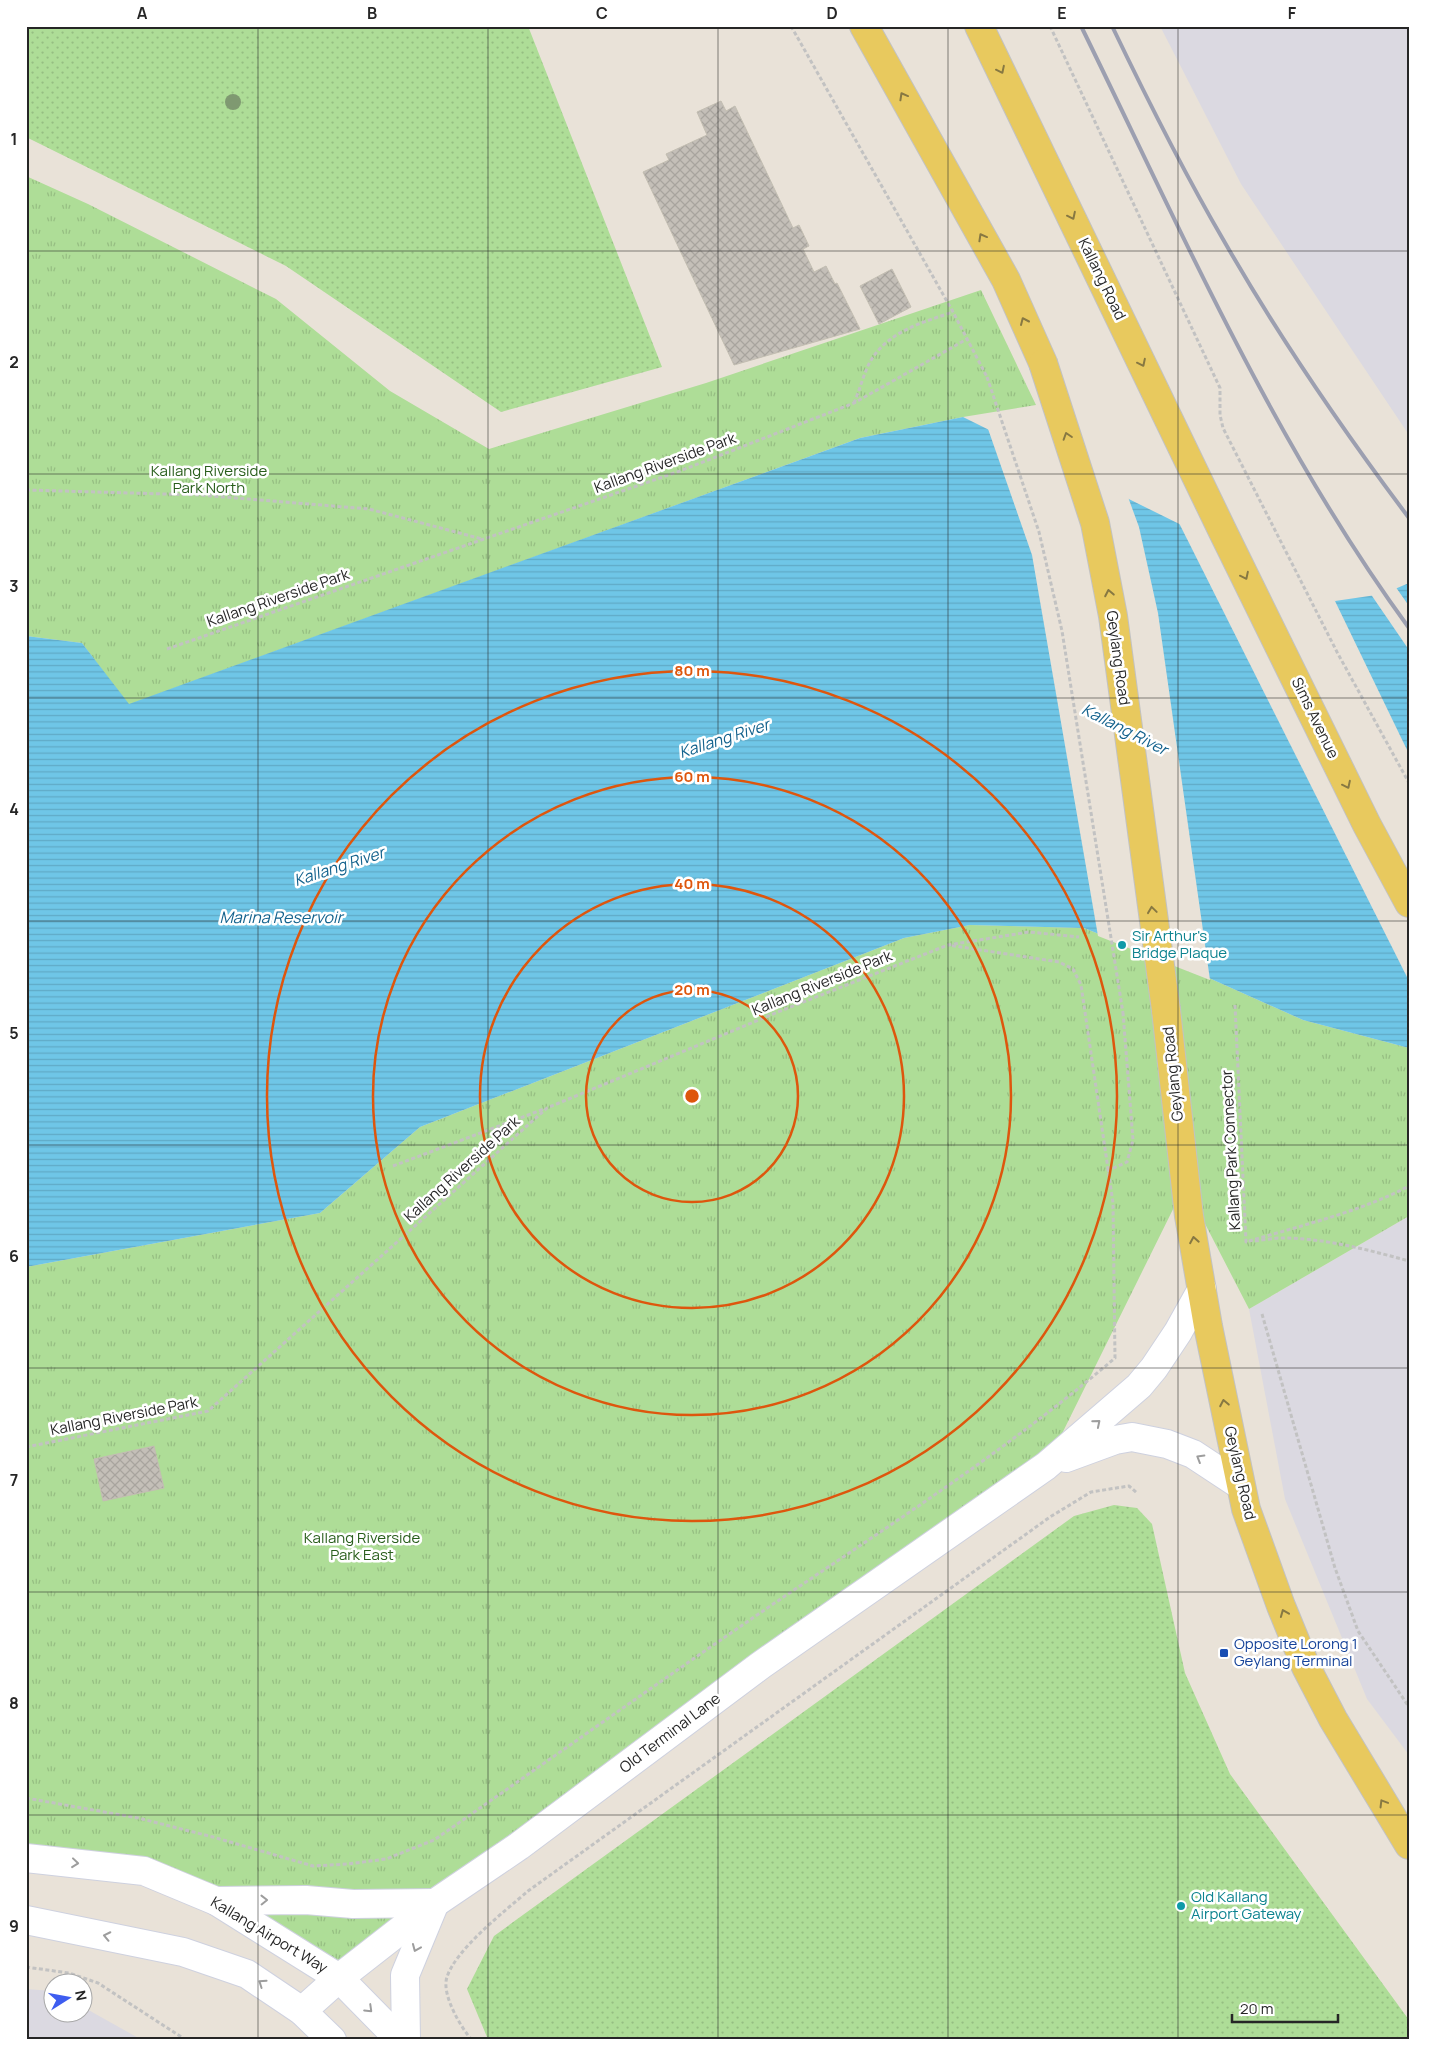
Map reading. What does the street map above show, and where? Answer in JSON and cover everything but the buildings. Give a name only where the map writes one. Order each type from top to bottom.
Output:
[{"type":"main road","name":"Geylang Road","points":[[864,26],[1006,280],[1043,362],[1095,523],[1112,607],[1166,1010],[1189,1216],[1240,1485],[1246,1509],[1281,1606],[1306,1667],[1333,1719],[1409,1845]]},
{"type":"main road","name":"Kallang Road","points":[[979,26],[1223,532]]},
{"type":"main road","name":"Sims Avenue","points":[[1223,532],[1367,826],[1409,903]]},
{"type":"street","name":"Old Terminal Lane","points":[[302,2011],[339,1978],[435,1903],[519,1846],[761,1665],[1046,1466],[1139,1386],[1154,1368],[1178,1332],[1202,1288]]},
{"type":"street","name":"Old Terminal Lane","points":[[1046,1466],[1115,1440],[1132,1437],[1167,1444],[1193,1454],[1240,1485]]},
{"type":"street","name":"Kallang Airport Way","points":[[26,1858],[144,1871],[216,1901],[339,1978],[400,2040]]},
{"type":"street","points":[[216,1901],[306,1900],[353,1904],[435,1903],[405,1975],[406,2040]]},
{"type":"street","points":[[26,1920],[182,1952],[247,1974],[302,2011],[332,2040]]},
{"type":"path","points":[[792,26],[953,312],[987,377],[1039,532],[1062,631],[1123,1013],[1133,1140],[1127,1162],[1107,1172]]},
{"type":"path","points":[[1050,26],[1220,388],[1220,415],[1223,428],[1337,652],[1409,783]]},
{"type":"path","points":[[854,403],[873,357],[894,336],[914,326],[953,312]]},
{"type":"path","name":"Kallang Riverside Park","points":[[167,649],[680,471],[854,403],[967,339]]},
{"type":"path","points":[[26,490],[200,495],[369,508],[483,539]]},
{"type":"path","points":[[948,945],[1029,932],[1080,937]]},
{"type":"path","points":[[26,1798],[138,1818],[213,1837],[313,1866],[386,1859],[434,1840],[776,1603],[935,1496],[1065,1401],[1115,1358],[1113,1203],[1081,985],[1073,969],[1059,962],[948,945]]},
{"type":"path","name":"Kallang Riverside Park","points":[[26,1447],[208,1411],[546,1108],[948,945]]},
{"type":"path","name":"Kallang Park Connector","points":[[1234,1005],[1246,1242],[1327,1218],[1396,1193],[1409,1186]]},
{"type":"path","points":[[393,1166],[546,1108]]},
{"type":"path","points":[[1246,1242],[1282,1238],[1321,1242],[1409,1261]]},
{"type":"path","points":[[1262,1314],[1335,1568],[1358,1631],[1409,1707]]},
{"type":"path","points":[[472,2040],[449,2004],[446,1978],[457,1960],[478,1935],[528,1891],[1050,1517],[1091,1492],[1130,1486],[1137,1492]]},
{"type":"path","points":[[26,1967],[69,1973],[98,1983],[186,2040]]},
{"type":"shaded area","points":[[1160,26],[1409,26],[1409,435],[1241,184]]},
{"type":"shaded area","points":[[1409,1216],[1409,1755],[1367,1699],[1285,1499],[1249,1309]]},
{"type":"shaded area","points":[[26,1989],[42,1990],[42,2024],[92,2024],[92,2012],[142,2040],[26,2040]]},
{"type":"green space","points":[[26,26],[528,26],[662,367],[501,412],[286,266],[26,137]]},
{"type":"green space","name":"Kallang Riverside Park North","points":[[26,176],[88,204],[276,299],[390,391],[489,449],[706,383],[981,290],[1036,405],[963,417],[860,438],[128,705],[82,643],[26,636]]},
{"type":"green space","name":"Kallang Riverside Park East","points":[[970,925],[1084,928],[1209,978],[1303,1020],[1409,1048],[1409,1216],[1249,1309],[1185,1185],[1046,1466],[339,1978],[216,1901],[26,1859],[26,1267],[320,1213],[420,1127],[904,938]]},
{"type":"green space","points":[[1114,1505],[1137,1508],[1152,1524],[1185,1673],[1230,1774],[1409,2020],[1409,2040],[490,2040],[487,2037],[467,1989],[494,1936],[1074,1516]]},
{"type":"water","name":"Marina Reservoir","points":[[963,417],[1335,601],[1383,594],[1409,583],[1409,1048],[1303,1020],[1209,978],[1084,928],[970,925],[904,938],[420,1127],[320,1213],[26,1267],[26,636],[82,643],[129,704],[860,438]]},
{"type":"pier","points":[[987,426],[1128,497],[1139,527],[1158,613],[1210,980],[1098,936],[1032,555]]},
{"type":"pier","points":[[1179,523],[1333,598],[1335,601],[1409,754],[1409,981]]},
{"type":"pier","points":[[1395,586],[1409,606],[1409,650],[1370,593],[1383,591]]},
{"type":"railway","points":[[1081,26],[1193,258],[1272,410],[1360,557],[1409,628]]},
{"type":"railway","points":[[1112,26],[1180,161],[1245,277],[1312,382],[1409,518]]},
{"type":"place","name":"Sir Arthur's Bridge Plaque","points":[[1122,945]]},
{"type":"place","name":"Opposite Lorong 1 Geylang Terminal","points":[[1224,1653]]},
{"type":"place","name":"Old Kallang Airport Gateway","points":[[1181,1906]]},
{"type":"water label","name":"Kallang River","points":[[1125,729]]},
{"type":"water label","name":"Kallang River","points":[[724,738]]},
{"type":"water label","name":"Kallang River","points":[[339,866]]}]
